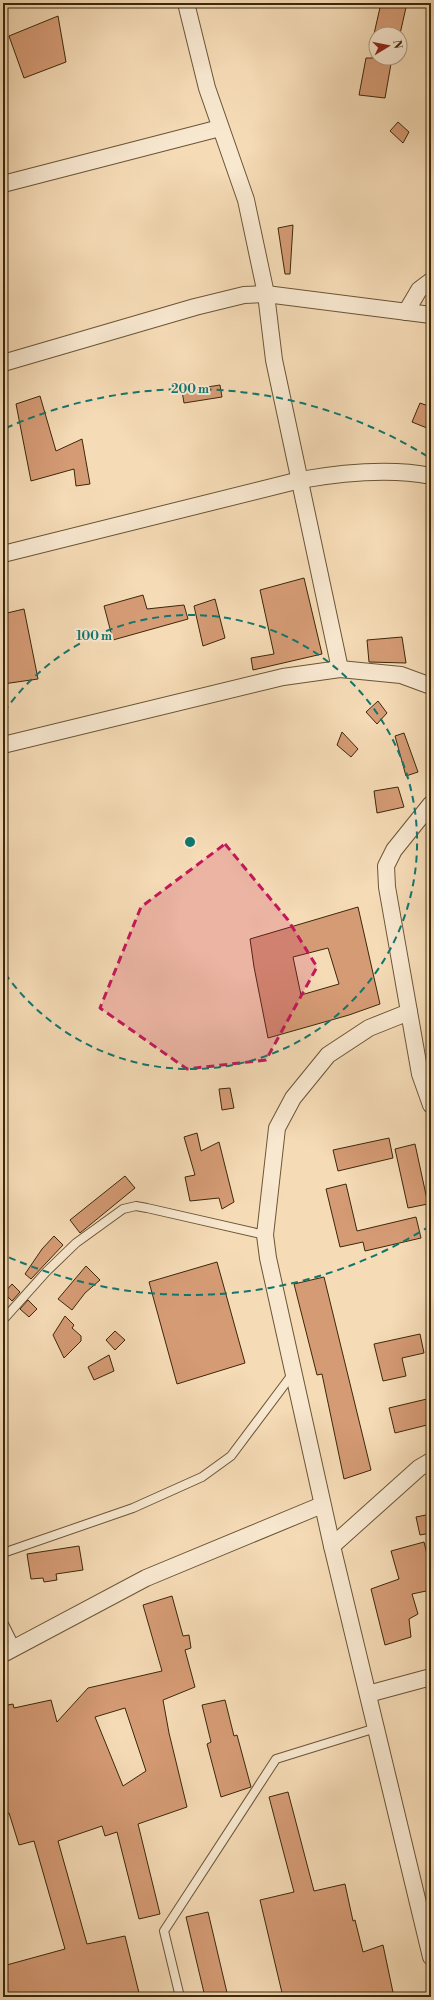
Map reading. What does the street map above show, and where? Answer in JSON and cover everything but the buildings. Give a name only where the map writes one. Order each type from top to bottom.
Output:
[{"type":"street","points":[[186,3],[207,88],[246,200],[266,294],[274,360],[340,670]]},
{"type":"street","points":[[3,184],[220,128]]},
{"type":"street","points":[[406,312],[419,290],[431,281]]},
{"type":"street","points":[[3,363],[195,307],[244,295],[266,294],[431,315]]},
{"type":"street","points":[[3,554],[300,480],[333,474],[414,472],[431,476]]},
{"type":"street","points":[[3,745],[283,678],[340,670],[401,676],[431,686]]},
{"type":"street","points":[[431,804],[394,850],[386,866],[387,887],[420,1074],[431,1105]]},
{"type":"street","points":[[409,1012],[369,1028],[328,1055],[293,1098],[277,1128],[265,1235],[268,1258],[322,1505],[431,1957]]},
{"type":"street","points":[[332,1546],[418,1468],[431,1461]]},
{"type":"street","points":[[9,1651],[146,1578],[322,1505]]},
{"type":"street","points":[[368,1694],[431,1677]]},
{"type":"lane","points":[[3,1320],[46,1272],[76,1243],[123,1208],[136,1206],[147,1208],[265,1235]]},
{"type":"lane","points":[[3,1553],[133,1508],[202,1477],[231,1456],[294,1372]]},
{"type":"lane","points":[[3,1622],[9,1651]]},
{"type":"lane","points":[[180,1997],[164,1931],[276,1759],[376,1728]]},
{"type":"highlighted area","points":[[225,844],[288,920],[317,967],[266,1060],[187,1069],[100,1008],[141,907]]}]
